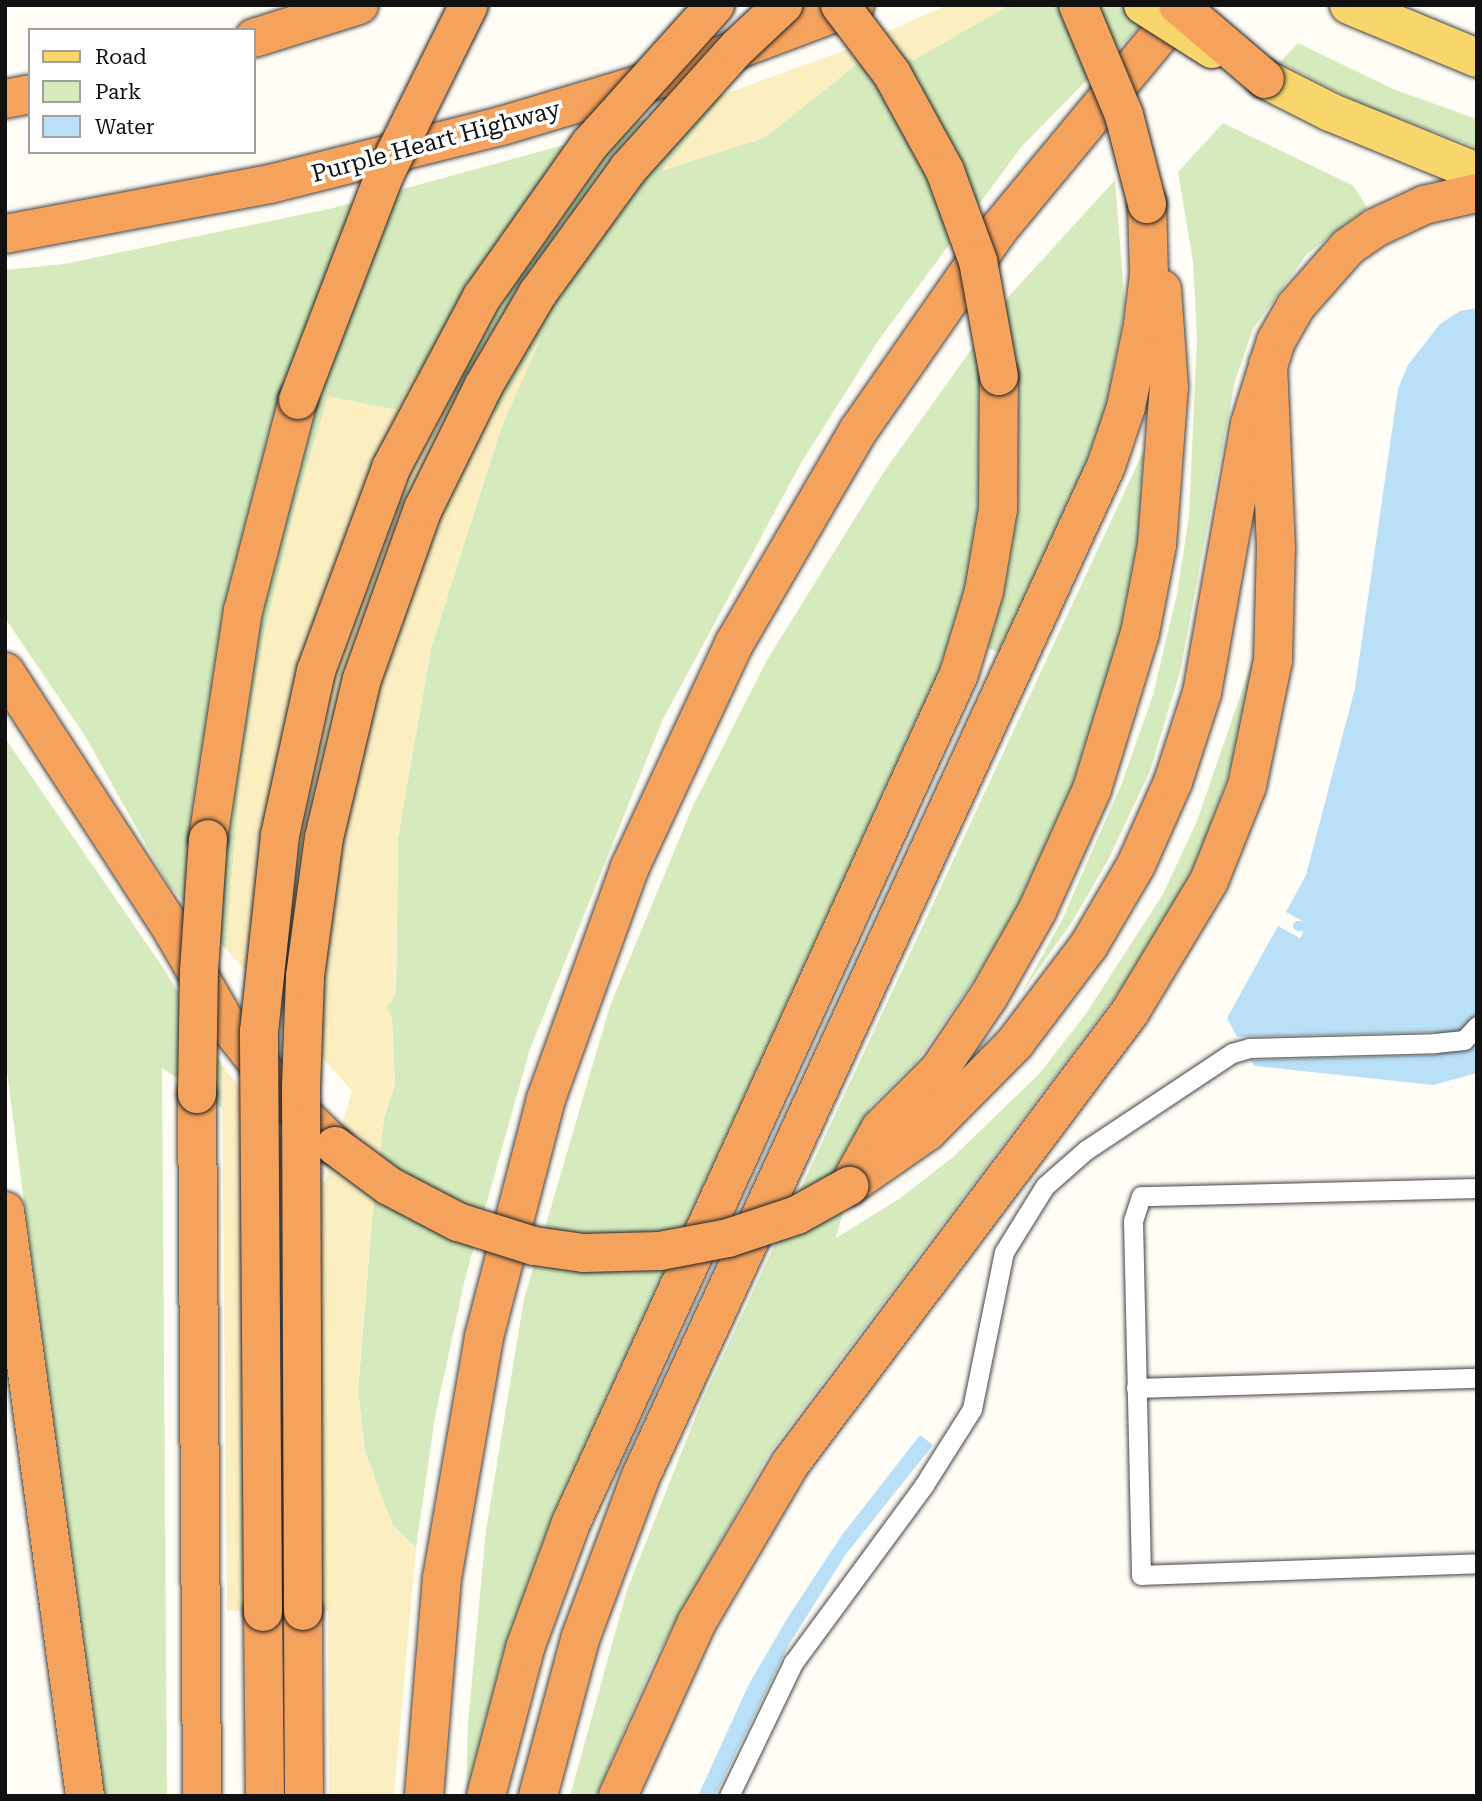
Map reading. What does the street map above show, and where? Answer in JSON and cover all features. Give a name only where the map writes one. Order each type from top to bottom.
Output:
[{"type":"highway","points":[[256,37],[359,5]]},
{"type":"highway","points":[[202,1796],[197,1094],[199,971],[208,839],[245,601],[298,400],[383,178],[469,5]]},
{"type":"highway","points":[[265,1796],[259,1032],[276,863],[316,671],[391,468],[482,297],[590,144],[716,5]]},
{"type":"highway","points":[[304,1796],[301,1087],[305,976],[324,838],[362,679],[427,499],[484,385],[538,293],[628,169],[738,47],[783,5]]},
{"type":"highway","points":[[486,1796],[525,1648],[571,1524],[959,674],[984,591],[998,509],[999,376],[982,280],[945,172],[892,74],[840,5]]},
{"type":"highway","name":"Purple Heart Highway","points":[[5,234],[270,184],[501,126],[674,74],[855,5]]},
{"type":"highway","points":[[849,1186],[880,1129],[920,1092],[960,1044],[1012,958],[1072,838],[1122,700],[1152,577],[1166,450],[1167,329],[1147,204],[1124,115],[1078,5]]},
{"type":"highway","points":[[424,1796],[442,1578],[491,1302],[546,1099],[630,867],[734,644],[858,431],[998,230],[1169,10],[1265,79]]},
{"type":"highway","points":[[5,99],[28,94]]},
{"type":"highway","points":[[5,672],[173,930],[226,1023],[289,1102],[335,1146],[389,1186],[458,1222],[534,1246],[584,1253],[660,1251],[728,1238],[797,1215],[849,1186],[928,1131],[1008,1052],[1072,971],[1136,865],[1166,801],[1202,693],[1246,444],[1268,363],[1296,306],[1348,247],[1405,212],[1477,192]]},
{"type":"highway","points":[[538,1796],[580,1639],[641,1476],[1114,445],[1143,326],[1149,252],[1147,204]]},
{"type":"highway","points":[[618,1796],[697,1622],[777,1486],[849,1382],[1137,1003],[1209,881],[1247,786],[1273,660],[1276,548],[1268,363]]},
{"type":"highway","points":[[5,1212],[85,1796]]},
{"type":"main road","points":[[1349,5],[1477,58]]},
{"type":"main road","points":[[1265,79],[1330,112],[1477,172]]},
{"type":"lane","points":[[729,1796],[793,1662],[924,1485],[972,1409],[1004,1252],[1045,1186],[1086,1150],[1233,1053],[1249,1048],[1436,1043],[1464,1040],[1477,1027]]},
{"type":"lane","points":[[1477,1188],[1141,1196],[1133,1220],[1141,1575],[1477,1563]]},
{"type":"lane","points":[[1136,1388],[1477,1378]]},
{"type":"green space","points":[[1004,5],[1161,5],[1022,146],[878,341],[801,463],[663,719],[530,1049],[465,1279],[435,1417],[416,1548],[392,1524],[365,1452],[358,1391],[372,1219],[384,1118],[395,1084],[392,1020],[386,1007],[396,994],[398,837],[431,648],[501,428],[540,339],[496,414],[416,372],[397,410],[328,397],[298,496],[264,634],[241,763],[226,949],[168,884],[85,736],[5,618],[5,270],[64,264],[333,208],[560,146],[725,94],[662,170],[764,138],[862,60],[914,60]]},
{"type":"green space","points":[[1298,43],[1393,89],[1477,119],[1477,148],[1359,103],[1280,62]]},
{"type":"green space","points":[[1223,123],[1354,186],[1367,208],[1307,254],[1253,329],[1235,381],[1180,672],[1150,771],[1108,860],[1072,922],[1021,994],[1062,920],[1122,783],[1153,695],[1177,594],[1189,516],[1197,337],[1193,262],[1178,172]]},
{"type":"green space","points":[[1115,180],[1125,306],[1106,408],[1085,467],[999,653],[953,631],[935,683],[556,1512],[502,1657],[466,1796],[468,1723],[486,1530],[524,1299],[610,1006],[692,808],[767,660],[883,473],[1011,294]]},
{"type":"green space","points":[[1144,450],[1137,551],[1117,648],[1071,790],[1012,919],[978,974],[916,1062],[870,1107],[836,1238],[899,1199],[953,1157],[1039,1074],[1085,1015],[1163,894],[1197,821],[1254,656],[1241,738],[1205,842],[1174,913],[1119,991],[768,1455],[654,1661],[596,1796],[570,1796],[627,1590],[701,1403]]},
{"type":"green space","points":[[5,738],[164,969],[222,1065],[222,1108],[162,1068],[167,1796],[102,1796],[5,1057]]},
{"type":"sand","points":[[947,5],[1006,7],[914,60],[862,60],[764,138],[661,171],[725,94],[851,48]]},
{"type":"sand","points":[[543,333],[501,428],[431,648],[398,837],[396,995],[386,1007],[392,1019],[395,1084],[384,1118],[372,1219],[358,1391],[365,1452],[392,1524],[416,1548],[394,1796],[329,1796],[328,1610],[227,1611],[222,1065],[266,1122],[325,1183],[352,1091],[226,949],[241,763],[264,634],[298,496],[328,396],[396,410],[416,372],[496,413]]},
{"type":"water","points":[[1477,308],[1477,1073],[1433,1085],[1255,1066],[1250,1060],[1436,1055],[1435,1032],[1237,1037],[1227,1018],[1278,926],[1300,938],[1308,924],[1286,912],[1306,875],[1355,688],[1398,389],[1408,365],[1440,324],[1460,311]]},
{"type":"water","points":[[920,1435],[933,1445],[846,1554],[788,1646],[715,1796],[698,1796],[749,1684],[788,1617],[842,1535]]},
{"type":"waterway","points":[[1298,926],[1319,927]]}]
